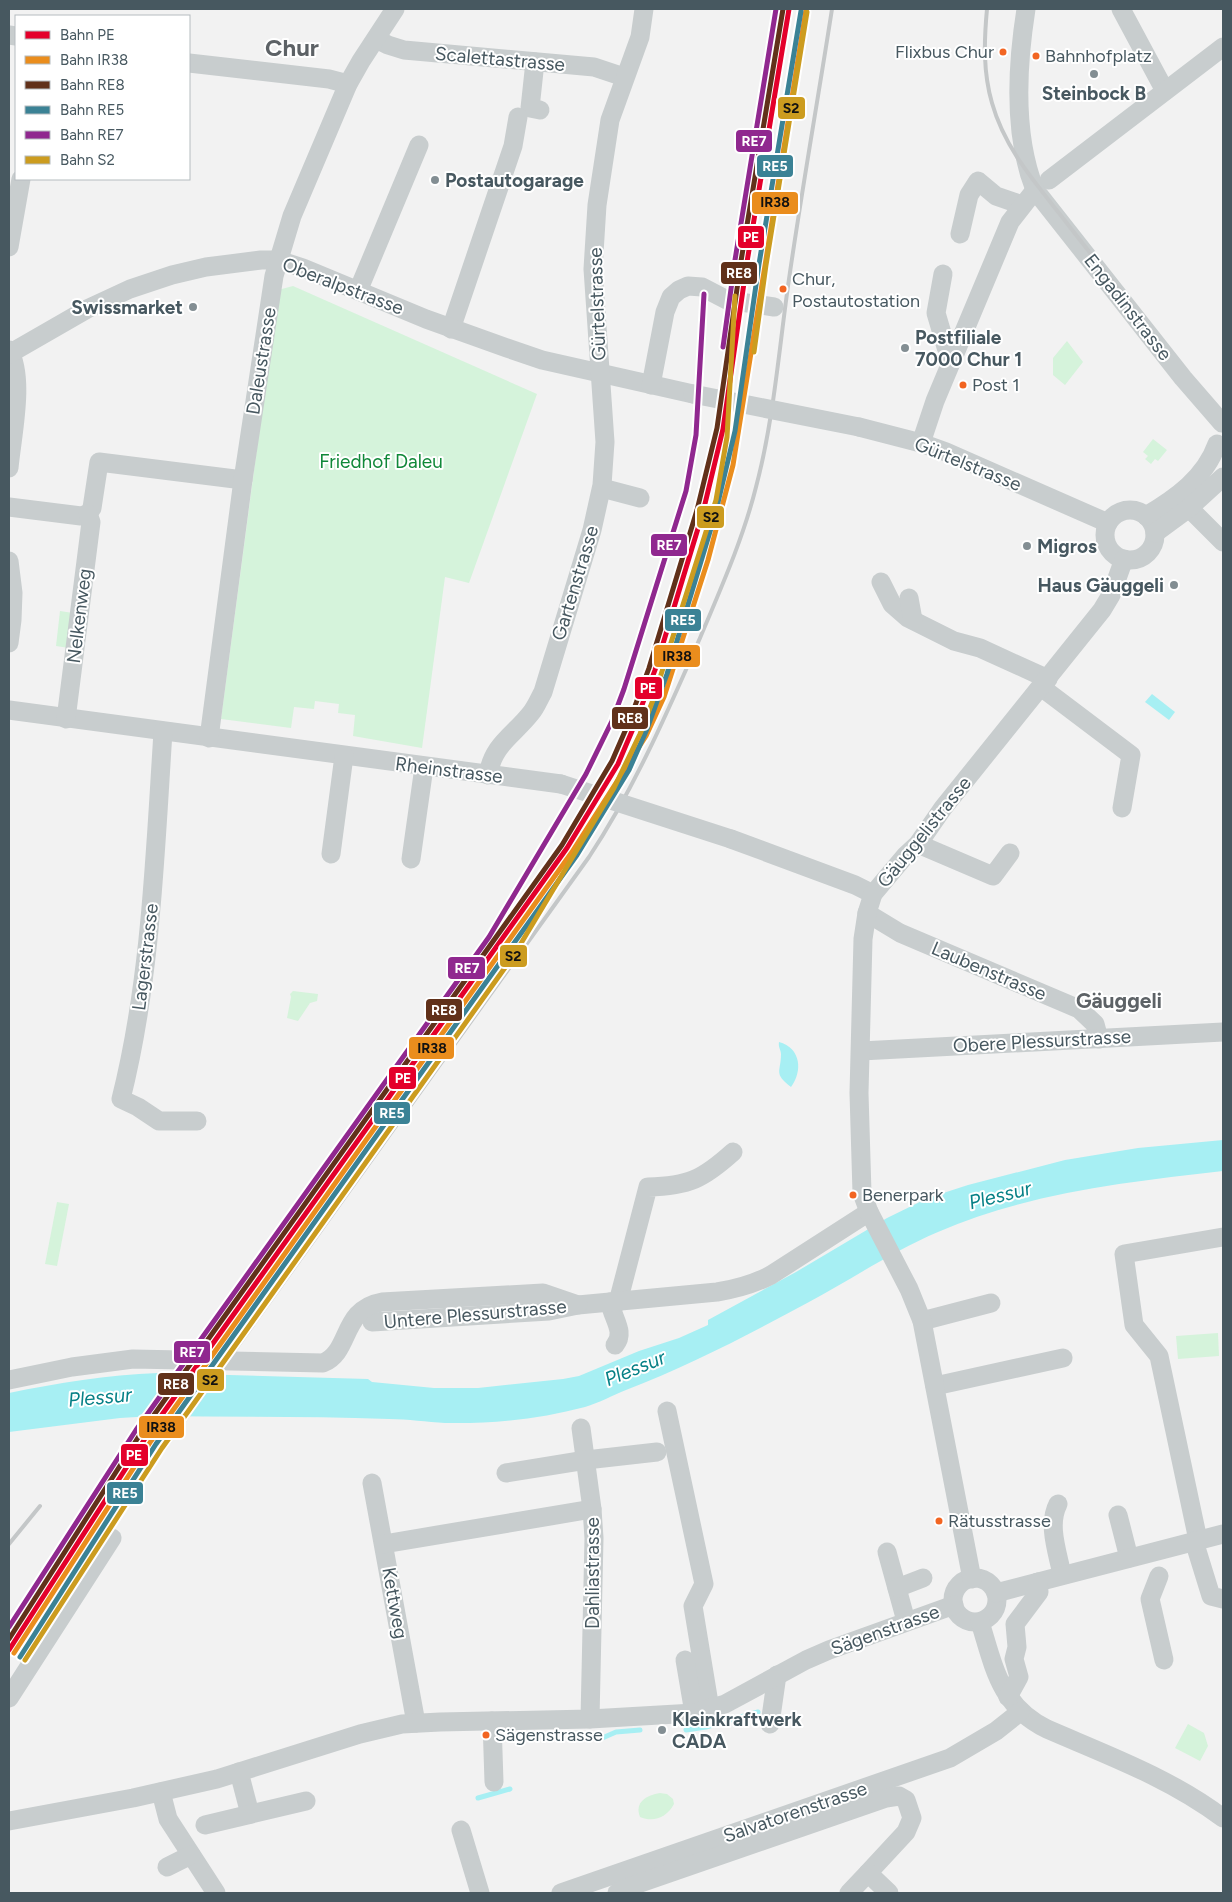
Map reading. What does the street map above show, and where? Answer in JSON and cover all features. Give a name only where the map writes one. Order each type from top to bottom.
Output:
[{"type":"street","name":"Daleustrasse","points":[[209,738],[243,480],[278,260],[292,216],[348,84],[395,9]]},
{"type":"street","name":"Gürtelstrasse","points":[[644,9],[640,37],[610,120],[597,205],[593,269],[599,373],[859,427],[921,443],[946,452],[1108,523]]},
{"type":"street","points":[[1026,9],[1020,49],[1018,113],[1028,174],[1042,185]]},
{"type":"street","points":[[1121,9],[1165,91]]},
{"type":"street","name":"Scalettastrasse","points":[[376,39],[404,50],[594,67],[624,77]]},
{"type":"street","points":[[921,443],[953,358],[1010,222],[1022,205],[1042,185],[1223,47]]},
{"type":"street","points":[[452,329],[513,146],[529,62]]},
{"type":"street","points":[[529,62],[530,108],[540,110]]},
{"type":"street","points":[[190,63],[329,79],[348,84]]},
{"type":"street","points":[[358,291],[419,145]]},
{"type":"street","points":[[9,247],[21,180]]},
{"type":"street","points":[[960,234],[969,195],[978,182],[996,196],[1022,205]]},
{"type":"street","name":"Engadinstrasse","points":[[1042,185],[1189,384],[1223,422]]},
{"type":"street","name":"Oberalpstrasse","points":[[9,352],[89,308],[130,289],[172,275],[206,267],[261,260],[278,260],[303,268],[452,329],[542,360],[599,373]]},
{"type":"street","points":[[943,274],[936,312],[946,347],[953,358]]},
{"type":"street","points":[[651,385],[664,312],[671,297],[679,290],[688,286],[702,287],[727,300],[774,307]]},
{"type":"street","points":[[9,352],[15,371],[16,394],[9,468]]},
{"type":"street","name":"Gartenstrasse","points":[[488,775],[490,761],[497,750],[532,712],[542,692],[592,530],[602,488],[604,442],[603,404],[599,373]]},
{"type":"street","points":[[1146,516],[1190,486],[1204,470],[1212,456],[1220,448],[1217,430],[1223,422]]},
{"type":"street","name":"Nelkenweg","points":[[66,719],[91,522],[88,514],[92,508],[99,462],[243,480]]},
{"type":"street","points":[[1155,533],[1189,508],[1223,477]]},
{"type":"street","points":[[602,488],[640,498]]},
{"type":"street","points":[[9,507],[81,516],[88,514]]},
{"type":"street","points":[[1189,508],[1223,542]]},
{"type":"street","points":[[1130,510],[1138,511],[1146,516],[1154,526],[1155,533],[1154,542],[1149,550],[1142,556],[1124,559],[1109,549],[1105,532],[1108,523],[1114,516],[1121,511],[1130,510]]},
{"type":"street","name":"Gäuggelistrasse","points":[[922,1321],[909,1288],[871,1216],[862,1193],[859,1093],[863,938],[867,914],[873,894],[905,856],[918,844],[943,808],[1102,610],[1111,595],[1124,559]]},
{"type":"street","points":[[9,561],[13,593],[9,643]]},
{"type":"street","points":[[881,582],[892,604],[902,614],[954,641],[980,648],[1044,683],[1131,755],[1122,808]]},
{"type":"street","points":[[909,598],[913,620]]},
{"type":"street","name":"Rheinstrasse","points":[[9,710],[561,784],[731,839],[855,885],[873,894]]},
{"type":"street","name":"Lagerstrasse","points":[[163,732],[154,878],[144,971],[131,1062],[121,1099],[138,1107],[158,1121],[197,1121]]},
{"type":"street","points":[[331,854],[344,756]]},
{"type":"street","points":[[411,859],[424,767]]},
{"type":"street","points":[[918,844],[993,876],[1010,853]]},
{"type":"street","name":"Laubenstrasse","points":[[867,914],[900,933],[1079,1009],[1095,1024],[1099,1038]]},
{"type":"street","name":"Obere Plessurstrasse","points":[[861,1051],[1223,1032]]},
{"type":"street","points":[[614,1345],[619,1339],[620,1331],[612,1313],[614,1302],[648,1187],[669,1187],[691,1182],[713,1170],[733,1152]]},
{"type":"street","name":"Untere Plessurstrasse","points":[[372,1322],[549,1311],[578,1305],[717,1292],[759,1281],[871,1216]]},
{"type":"street","points":[[1223,1237],[1124,1254],[1134,1325],[1159,1356],[1195,1496],[1196,1540],[1211,1596],[1223,1599]]},
{"type":"street","name":"Untere Plessurstrasse","points":[[14,1380],[72,1367],[133,1359],[323,1363],[336,1354],[351,1323],[360,1312],[374,1303],[543,1293],[578,1305]]},
{"type":"street","points":[[972,1579],[922,1321],[991,1303]]},
{"type":"street","points":[[935,1386],[1063,1358]]},
{"type":"street","points":[[667,1411],[704,1584],[693,1606],[702,1711]]},
{"type":"street","name":"Dahliastrasse","points":[[581,1428],[594,1538],[590,1719]]},
{"type":"street","points":[[506,1473],[586,1460],[657,1452]]},
{"type":"street","name":"Kettweg","points":[[372,1483],[416,1723]]},
{"type":"street","points":[[1058,1504],[1054,1511],[1053,1522],[1062,1575]]},
{"type":"street","points":[[384,1544],[592,1510]]},
{"type":"street","points":[[1118,1515],[1129,1558]]},
{"type":"street","points":[[996,1593],[1223,1534]]},
{"type":"street","points":[[9,1698],[112,1538]]},
{"type":"street","points":[[887,1552],[906,1621]]},
{"type":"street","points":[[1152,1552],[1163,1582],[1150,1599],[1164,1660]]},
{"type":"street","points":[[897,1588],[923,1578]]},
{"type":"street","points":[[972,1579],[986,1582],[996,1593],[994,1611],[980,1622],[963,1619],[954,1605],[954,1593],[966,1580],[972,1579]]},
{"type":"street","points":[[1008,1697],[1019,1677],[1014,1659],[1017,1647],[1016,1624],[1039,1592],[1038,1582]]},
{"type":"street","name":"Sägenstrasse","points":[[9,1821],[161,1792],[239,1772],[387,1727],[416,1723],[590,1719],[702,1711],[725,1704],[777,1675],[829,1650],[954,1605]]},
{"type":"street","points":[[980,1622],[998,1676],[1008,1697],[1020,1712],[1047,1729],[1200,1800],[1223,1818]]},
{"type":"street","points":[[685,1660],[702,1711]]},
{"type":"street","points":[[770,1724],[777,1675]]},
{"type":"street","name":"Salvatorenstrasse","points":[[561,1893],[950,1758],[996,1731],[1020,1712]]},
{"type":"street","points":[[492,1721],[494,1782]]},
{"type":"street","points":[[239,1772],[250,1814]]},
{"type":"street","points":[[161,1792],[168,1819],[216,1893]]},
{"type":"street","points":[[617,1893],[623,1889],[886,1798],[900,1796],[906,1800],[912,1818],[906,1832],[878,1882],[849,1893]]},
{"type":"street","points":[[205,1825],[306,1800]]},
{"type":"street","points":[[461,1830],[480,1893]]},
{"type":"street","points":[[167,1868],[191,1855]]},
{"type":"green space","name":"Friedhof Daleu","points":[[293,286],[537,394],[469,583],[445,577],[422,748],[353,736],[355,715],[338,713],[339,704],[315,701],[314,709],[294,707],[291,728],[221,719],[278,290]]},
{"type":"green space","points":[[1067,341],[1083,362],[1065,385],[1053,375],[1053,358]]},
{"type":"green space","points":[[1153,439],[1167,450],[1158,461],[1155,459],[1151,464],[1145,459],[1148,456],[1143,452]]},
{"type":"green space","points":[[60,611],[73,613],[69,648],[56,646]]},
{"type":"green space","points":[[293,991],[318,994],[317,1001],[310,1003],[298,1021],[287,1018],[290,994]]},
{"type":"green space","points":[[57,1202],[69,1204],[57,1266],[45,1264]]},
{"type":"green space","points":[[1218,1333],[1219,1356],[1178,1359],[1176,1336]]},
{"type":"green space","points":[[1188,1724],[1204,1733],[1208,1746],[1200,1761],[1175,1748]]},
{"type":"green space","points":[[667,1794],[673,1799],[674,1804],[671,1809],[660,1818],[645,1819],[640,1817],[640,1803],[651,1795]]},
{"type":"water","points":[[1152,694],[1175,712],[1169,720],[1145,702]]},
{"type":"water","points":[[779,1042],[792,1049],[798,1061],[797,1074],[791,1087],[785,1082],[779,1072],[781,1054]]},
{"type":"water","name":"Plessur","points":[[1223,1140],[1223,1171],[1078,1191],[1042,1198],[972,1219],[938,1232],[905,1248],[742,1338],[673,1371],[585,1407],[551,1415],[498,1422],[445,1423],[403,1419],[153,1416],[120,1418],[9,1432],[9,1393],[64,1383],[120,1376],[158,1373],[368,1379],[372,1382],[434,1388],[478,1388],[579,1376],[708,1325],[708,1320],[796,1272],[887,1218],[928,1198],[968,1185],[1065,1160],[1138,1148]]},
{"type":"waterway","points":[[686,1730],[706,1727],[758,1712]]},
{"type":"waterway","points":[[600,1739],[616,1732],[640,1730]]},
{"type":"waterway","points":[[478,1798],[510,1789]]},
{"type":"railway","points":[[13,1643],[44,1600],[159,1456],[589,857],[635,778],[688,666],[724,582],[745,526],[756,487],[772,409],[785,305],[832,9]]},
{"type":"railway","points":[[987,9],[985,45],[987,80],[997,119],[1004,134],[1029,175],[1130,303]]},
{"type":"railway","points":[[9,1544],[40,1506]]},
{"type":"rail line","name":"RE7","points":[[723,347],[735,260],[776,9]]},
{"type":"rail line","name":"RE8","points":[[9,1639],[141,1433],[562,845],[612,761],[649,668],[697,510],[717,428],[741,261],[783,9]]},
{"type":"rail line","name":"PE","points":[[9,1650],[146,1437],[567,848],[618,764],[655,670],[703,512],[723,429],[747,262],[789,9]]},
{"type":"rail line","name":"IR38","points":[[14,1653],[151,1441],[572,852],[646,736],[664,697],[708,560],[733,465],[806,10]]},
{"type":"rail line","name":"RE5","points":[[20,1657],[156,1444],[577,855],[629,770],[647,729],[667,674],[715,515],[735,431],[759,264],[801,11]]},
{"type":"rail line","name":"S2","points":[[754,352],[766,265],[807,12]]},
{"type":"rail line","name":"RE7","points":[[9,1627],[136,1430],[489,937],[586,774],[612,721],[624,689],[686,491],[696,435],[704,294]]},
{"type":"rail line","name":"S2","points":[[25,1660],[162,1448],[514,955],[614,788],[640,734],[653,700],[716,500],[727,437],[735,296]]},
{"type":"place","name":"Flixbus Chur","points":[[1003,52]]},
{"type":"place","name":"Bahnhofplatz","points":[[1036,56]]},
{"type":"place","name":"Steinbock B","points":[[1094,74]]},
{"type":"place","name":"Postautogarage","points":[[435,180]]},
{"type":"place","name":"Chur, Postautostation","points":[[783,289]]},
{"type":"place","name":"Swissmarket","points":[[193,307]]},
{"type":"place","name":"Postfiliale 7000 Chur 1","points":[[905,348]]},
{"type":"place","name":"Post 1","points":[[963,385]]},
{"type":"place","name":"Migros","points":[[1027,546]]},
{"type":"place","name":"Haus Gäuggeli","points":[[1174,585]]},
{"type":"place","name":"Benerpark","points":[[853,1195]]},
{"type":"place","name":"Rätusstrasse","points":[[939,1521]]},
{"type":"place","name":"Kleinkraftwerk CADA","points":[[662,1730]]},
{"type":"place","name":"Sägenstrasse","points":[[486,1735]]},
{"type":"district","name":"Chur","points":[[292,47]]},
{"type":"district","name":"Gäuggeli","points":[[1119,1000]]}]
